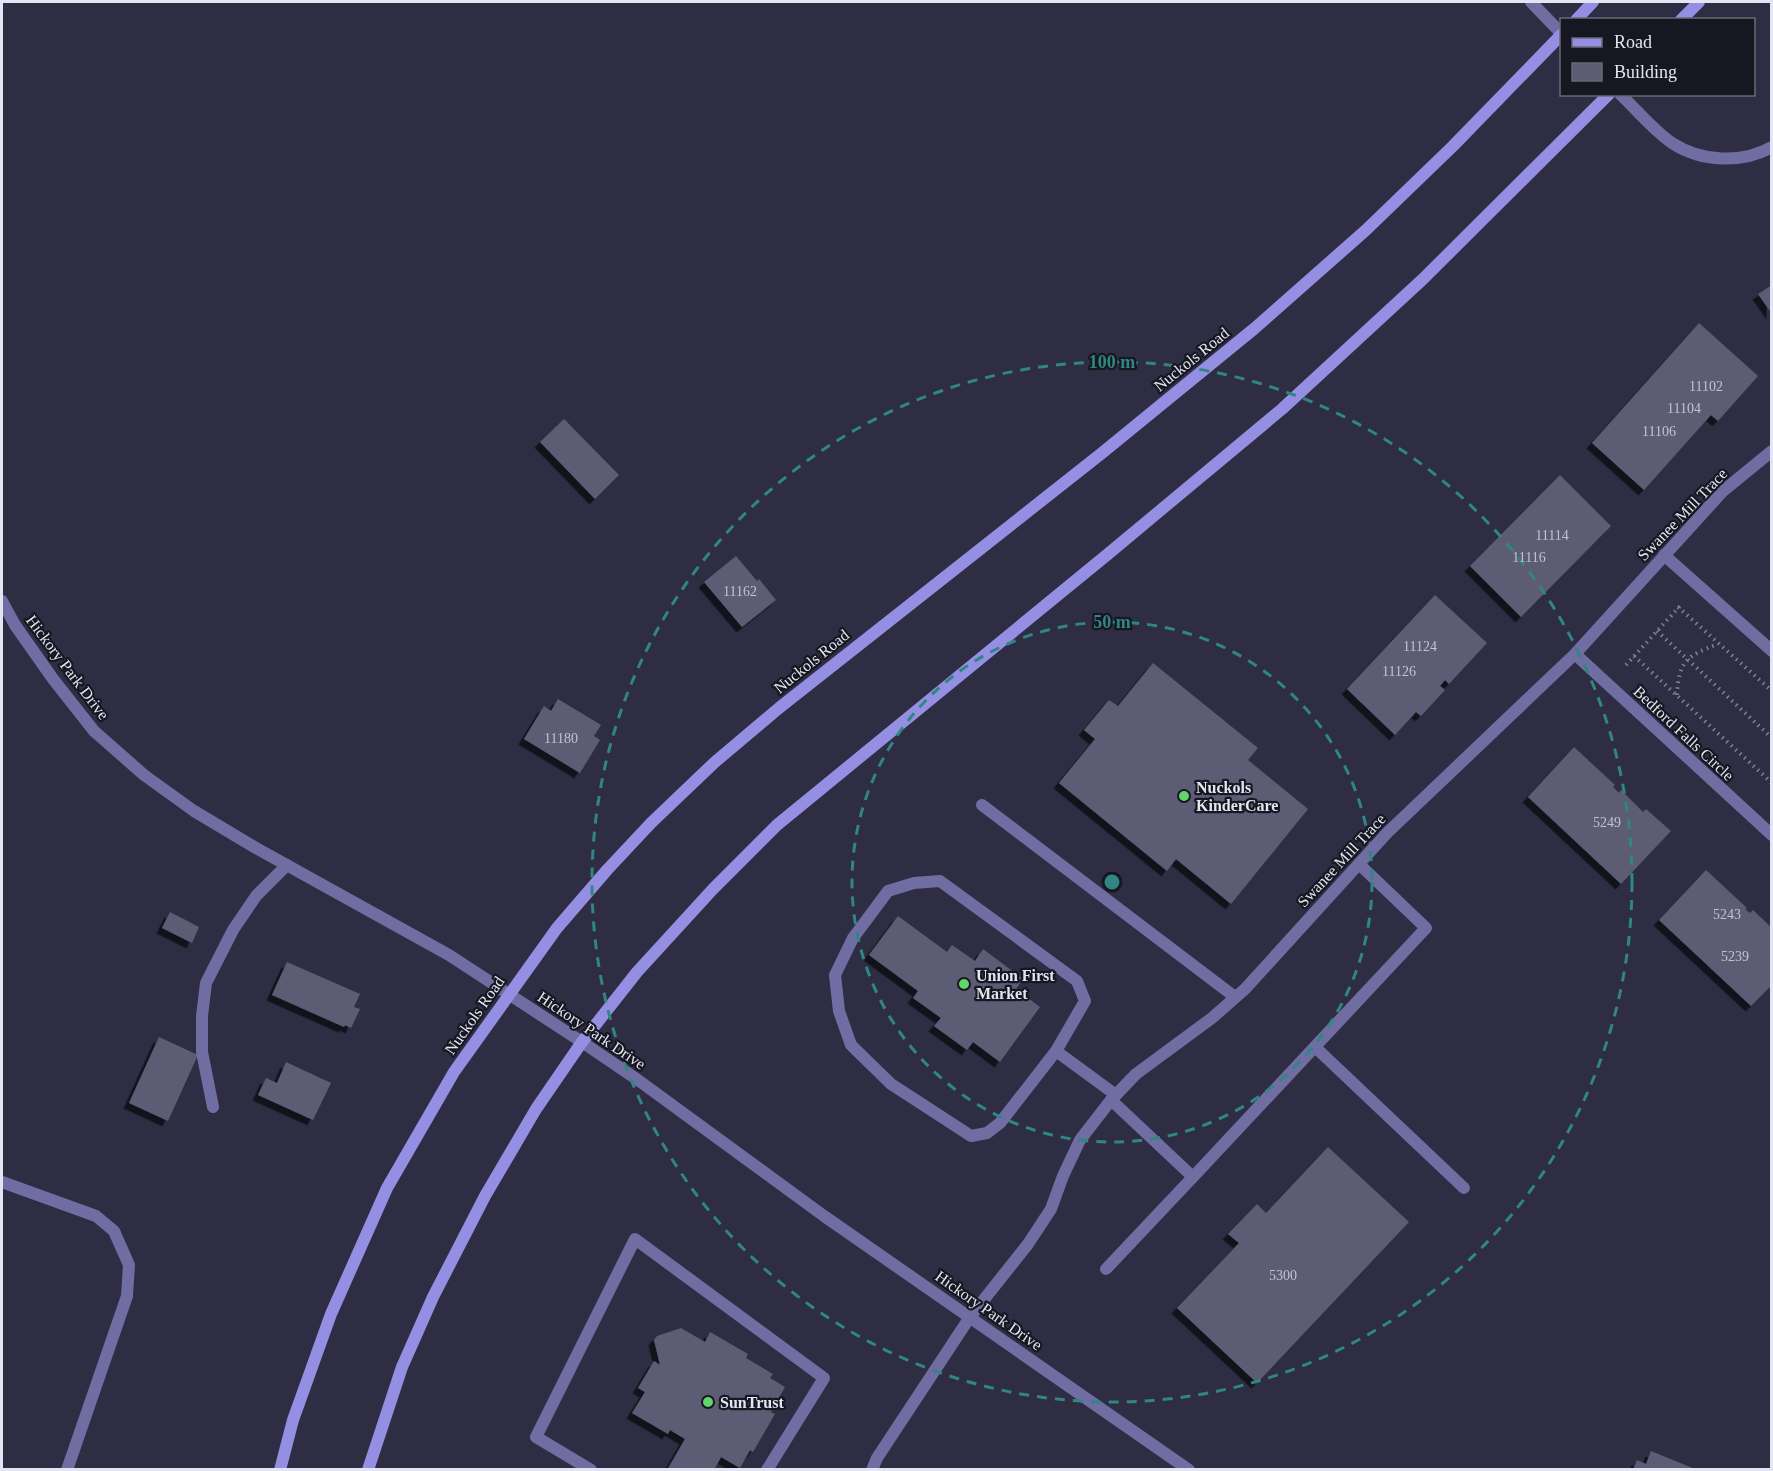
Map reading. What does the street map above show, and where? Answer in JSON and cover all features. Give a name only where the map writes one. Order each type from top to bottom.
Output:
[{"type":"main road","points":[[1578,18],[1593,2]]},
{"type":"main road","points":[[1683,18],[1699,2]]},
{"type":"main road","name":"Nuckols Road","points":[[280,1470],[294,1419],[331,1314],[387,1188],[454,1072],[557,928],[607,870],[651,823],[715,762],[870,635],[1102,453],[1255,328],[1366,230],[1446,154],[1560,36]]},
{"type":"main road","points":[[368,1470],[402,1367],[433,1297],[491,1186],[536,1109],[582,1042],[637,972],[713,889],[777,825],[1281,409],[1423,279],[1607,96]]},
{"type":"street","points":[[1532,2],[1560,32]]},
{"type":"street","points":[[1622,96],[1673,143],[1698,155],[1729,159],[1772,147]]},
{"type":"street","name":"Swanee Mill Trace","points":[[872,1470],[877,1458],[970,1317],[1040,1227],[1051,1209],[1080,1140],[1113,1097],[1136,1074],[1212,1018],[1235,997],[1387,833],[1575,654],[1723,491],[1772,451]]},
{"type":"street","points":[[1664,555],[1772,651]]},
{"type":"street","name":"Hickory Park Drive","points":[[2,601],[15,625],[53,679],[94,731],[144,775],[194,811],[449,955],[582,1042],[638,1080],[824,1216],[1189,1470]]},
{"type":"street","name":"Bedford Falls Circle","points":[[1575,654],[1772,835]]},
{"type":"street","points":[[982,805],[1235,997]]},
{"type":"street","points":[[1106,1269],[1426,928],[1359,864]]},
{"type":"street","points":[[213,1107],[202,1052],[202,1016],[206,983],[233,930],[256,896],[287,865]]},
{"type":"street","points":[[940,882],[1077,981],[1084,1001],[1056,1051],[1000,1123],[987,1132],[971,1136],[891,1084],[851,1046],[839,1011],[835,975],[853,938],[888,891],[914,883],[940,882]]},
{"type":"street","points":[[1315,1047],[1464,1188]]},
{"type":"street","points":[[1056,1051],[1113,1097],[1193,1177]]},
{"type":"street","points":[[2,1182],[96,1216],[114,1232],[129,1265],[127,1296],[67,1470]]},
{"type":"street","points":[[591,1470],[536,1437],[635,1239],[824,1378],[767,1470]]},
{"type":"path","points":[[1626,665],[1684,601]]},
{"type":"path","points":[[1678,607],[1772,692]]},
{"type":"path","points":[[1657,631],[1772,738]]},
{"type":"path","points":[[1677,696],[1678,678],[1686,659],[1699,651],[1719,644]]},
{"type":"path","points":[[1634,656],[1772,783]]},
{"type":"building","points":[[1772,285],[1772,314],[1758,294]]},
{"type":"building","points":[[1699,323],[1758,376],[1718,421],[1711,415],[1644,490],[1592,443]]},
{"type":"building","points":[[564,419],[619,475],[595,499],[540,442]]},
{"type":"building","points":[[1560,475],[1611,526],[1521,617],[1470,566]]},
{"type":"building","points":[[736,556],[776,600],[742,627],[704,582]]},
{"type":"building","points":[[1435,595],[1487,643],[1449,684],[1445,680],[1440,686],[1445,690],[1421,716],[1416,712],[1395,735],[1347,689]]},
{"type":"building","name":"Nuckols KinderCare","points":[[1153,663],[1258,748],[1248,760],[1308,809],[1231,904],[1176,859],[1167,871],[1059,783],[1095,739],[1084,730],[1109,700],[1118,706]]},
{"type":"building","points":[[558,699],[601,725],[594,736],[600,740],[580,773],[524,739],[544,706],[551,711]]},
{"type":"building","points":[[1574,747],[1615,785],[1613,787],[1619,793],[1621,790],[1643,812],[1646,809],[1671,831],[1621,884],[1528,797]]},
{"type":"building","points":[[1706,870],[1747,908],[1745,909],[1750,913],[1753,910],[1772,928],[1772,985],[1751,1006],[1659,920]]},
{"type":"building","points":[[170,912],[199,927],[192,943],[162,928]]},
{"type":"building","name":"Union First Market","points":[[898,916],[947,952],[952,945],[975,961],[983,949],[1023,979],[1016,989],[1040,1007],[1000,1062],[973,1042],[967,1050],[934,1026],[941,1018],[913,998],[918,991],[869,955]]},
{"type":"building","points":[[287,962],[360,994],[354,1007],[360,1009],[351,1028],[272,995]]},
{"type":"building","points":[[159,1037],[198,1055],[168,1121],[129,1103]]},
{"type":"building","points":[[286,1062],[331,1083],[313,1120],[258,1095],[266,1078],[277,1083]]},
{"type":"building","points":[[1328,1147],[1409,1222],[1257,1383],[1177,1308],[1239,1243],[1228,1234],[1257,1204],[1266,1213]]},
{"type":"building","name":"SunTrust","points":[[681,1328],[705,1342],[710,1332],[748,1354],[746,1358],[773,1374],[770,1378],[785,1387],[771,1412],[775,1414],[753,1452],[750,1450],[740,1468],[721,1457],[714,1470],[667,1470],[685,1439],[670,1430],[668,1434],[632,1413],[645,1392],[638,1388],[654,1361],[660,1365],[654,1340],[657,1336]]},
{"type":"building","points":[[1651,1451],[1695,1470],[1633,1470],[1637,1460],[1646,1464]]},
{"type":"place","name":"Nuckols KinderCare","points":[[1184,796]]},
{"type":"place","name":"Union First Market","points":[[964,984]]},
{"type":"place","name":"SunTrust","points":[[708,1402]]}]
